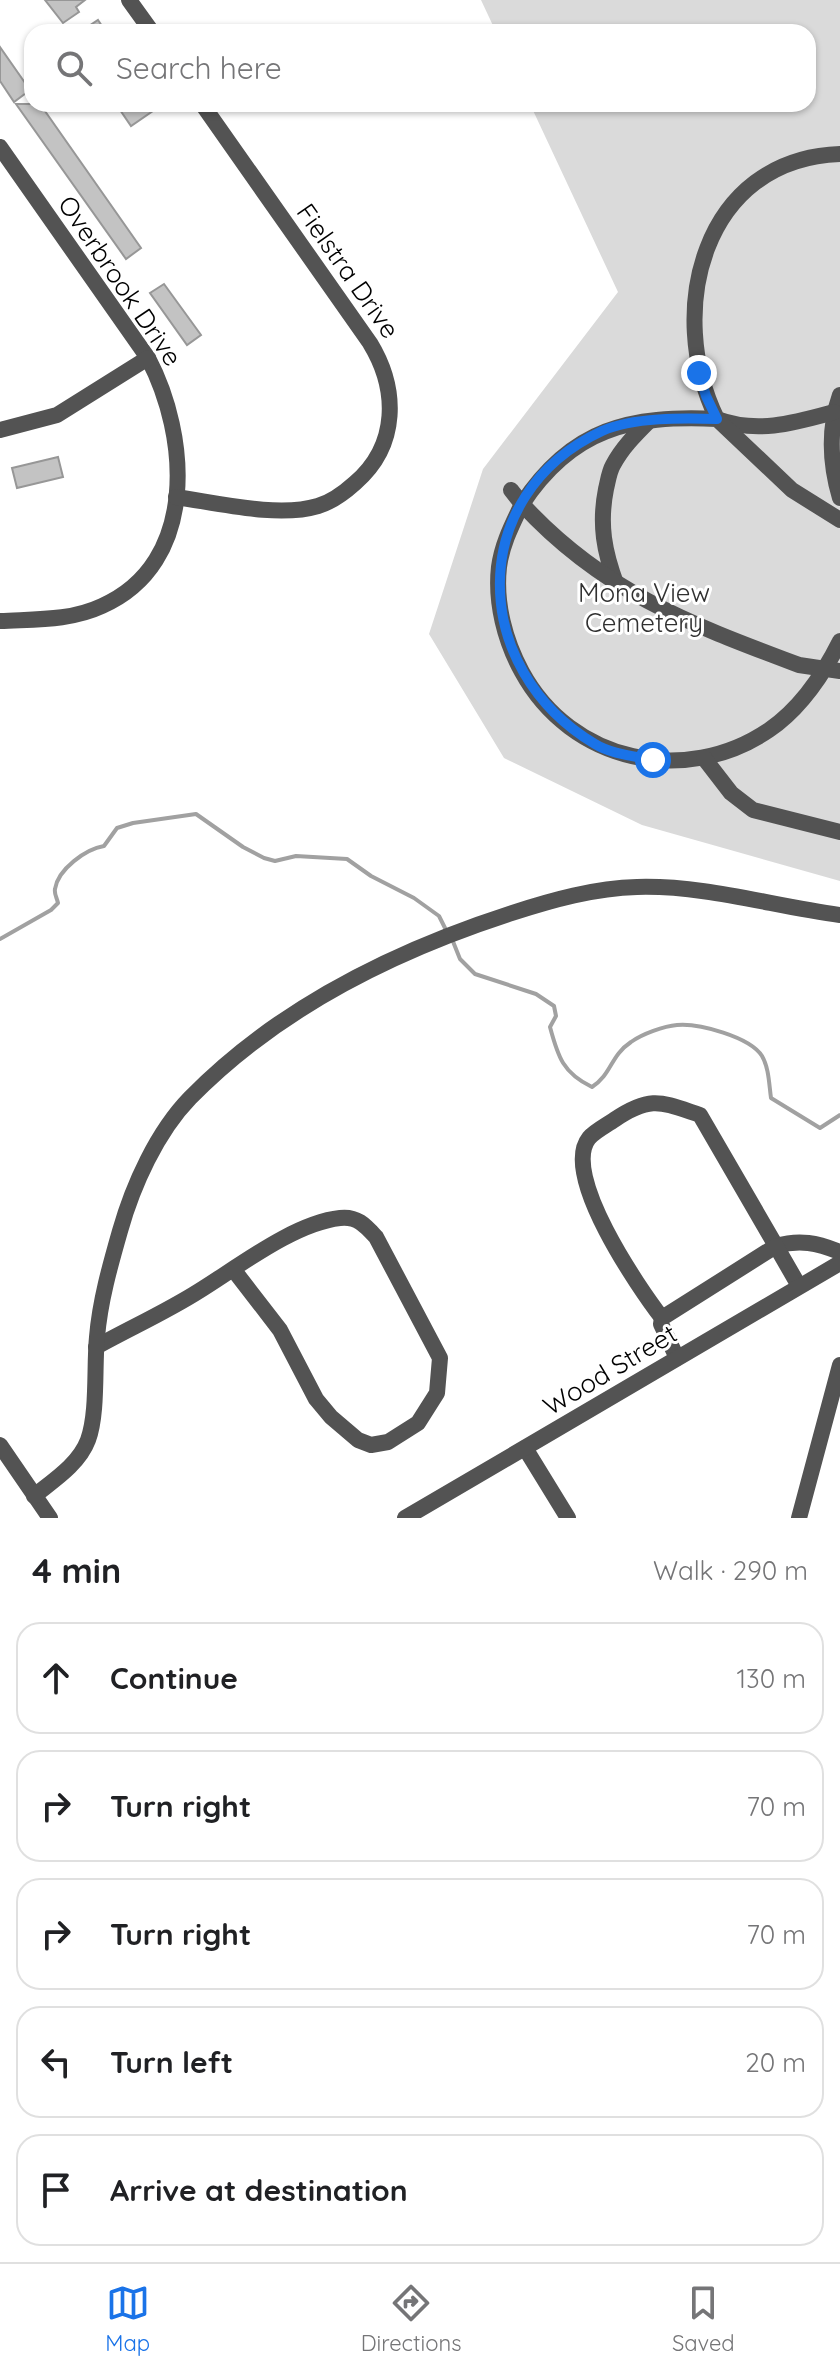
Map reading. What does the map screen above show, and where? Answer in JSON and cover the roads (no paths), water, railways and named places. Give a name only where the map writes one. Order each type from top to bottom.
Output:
[{"type":"street","points":[[129,0],[146,24]]},
{"type":"street","name":"Fielstra Drive","points":[[176,497],[259,508],[319,506],[342,494],[374,462],[386,438],[391,418],[385,372],[370,343],[208,112]]},
{"type":"street","name":"Overbrook Drive","points":[[0,147],[148,358],[172,418],[178,470],[173,520],[164,545],[151,567],[119,596],[105,605],[69,617],[0,621]]},
{"type":"street","points":[[840,154],[791,163],[761,179],[735,203],[706,248],[693,306],[693,340],[702,385],[717,419],[792,490],[840,520]]},
{"type":"street","points":[[0,430],[57,415],[148,358]]},
{"type":"street","points":[[840,395],[831,433],[833,474],[840,498]]},
{"type":"street","points":[[834,412],[786,425],[751,428],[717,419],[649,420],[604,430],[572,449],[546,472],[522,504],[506,538],[498,595],[504,627],[515,659],[543,702],[597,746],[653,760],[680,762],[704,758],[745,743],[769,730],[832,671],[840,641]]},
{"type":"street","points":[[617,586],[608,563],[601,529],[603,504],[610,468],[627,442],[649,420]]},
{"type":"street","points":[[511,490],[549,533],[617,586],[652,605],[735,640],[799,665],[832,671]]},
{"type":"street","points":[[704,758],[731,793],[753,810],[840,832]]},
{"type":"street","points":[[34,1496],[67,1469],[89,1438],[101,1305],[122,1223],[164,1130],[190,1099],[256,1040],[366,970],[451,934],[549,901],[635,887],[704,890],[840,915]]},
{"type":"street","points":[[677,1358],[661,1324],[662,1318],[639,1288],[589,1197],[583,1167],[582,1157],[589,1138],[629,1111],[656,1101],[700,1115],[799,1286]]},
{"type":"street","points":[[96,1347],[197,1293],[233,1269],[257,1253],[308,1228],[341,1218],[360,1220],[376,1237],[440,1358],[437,1393],[418,1423],[388,1442],[371,1445],[358,1440],[331,1417],[316,1399],[280,1330],[233,1269]]},
{"type":"street","points":[[662,1318],[776,1246],[794,1241],[819,1244],[840,1252]]},
{"type":"street","name":"Wood Street","points":[[405,1518],[840,1263]]},
{"type":"street","points":[[799,1518],[840,1365]]},
{"type":"street","points":[[0,1445],[50,1518]]},
{"type":"street","points":[[525,1448],[568,1518]]},
{"type":"waterway","points":[[0,939],[51,910],[58,903],[55,889],[61,874],[81,856],[104,846],[117,828],[196,814],[264,858],[275,861],[296,856],[347,859],[439,916],[447,932]]},
{"type":"waterway","points":[[452,939],[460,959],[475,974],[536,994],[554,1006],[556,1016],[550,1027],[559,1055],[574,1076],[592,1087],[631,1042],[660,1029],[686,1025],[736,1037],[756,1049],[766,1066],[771,1098],[820,1128],[840,1115]]},
{"type":"park label","name":"Mona View Cemetery","points":[[644,608]]}]
